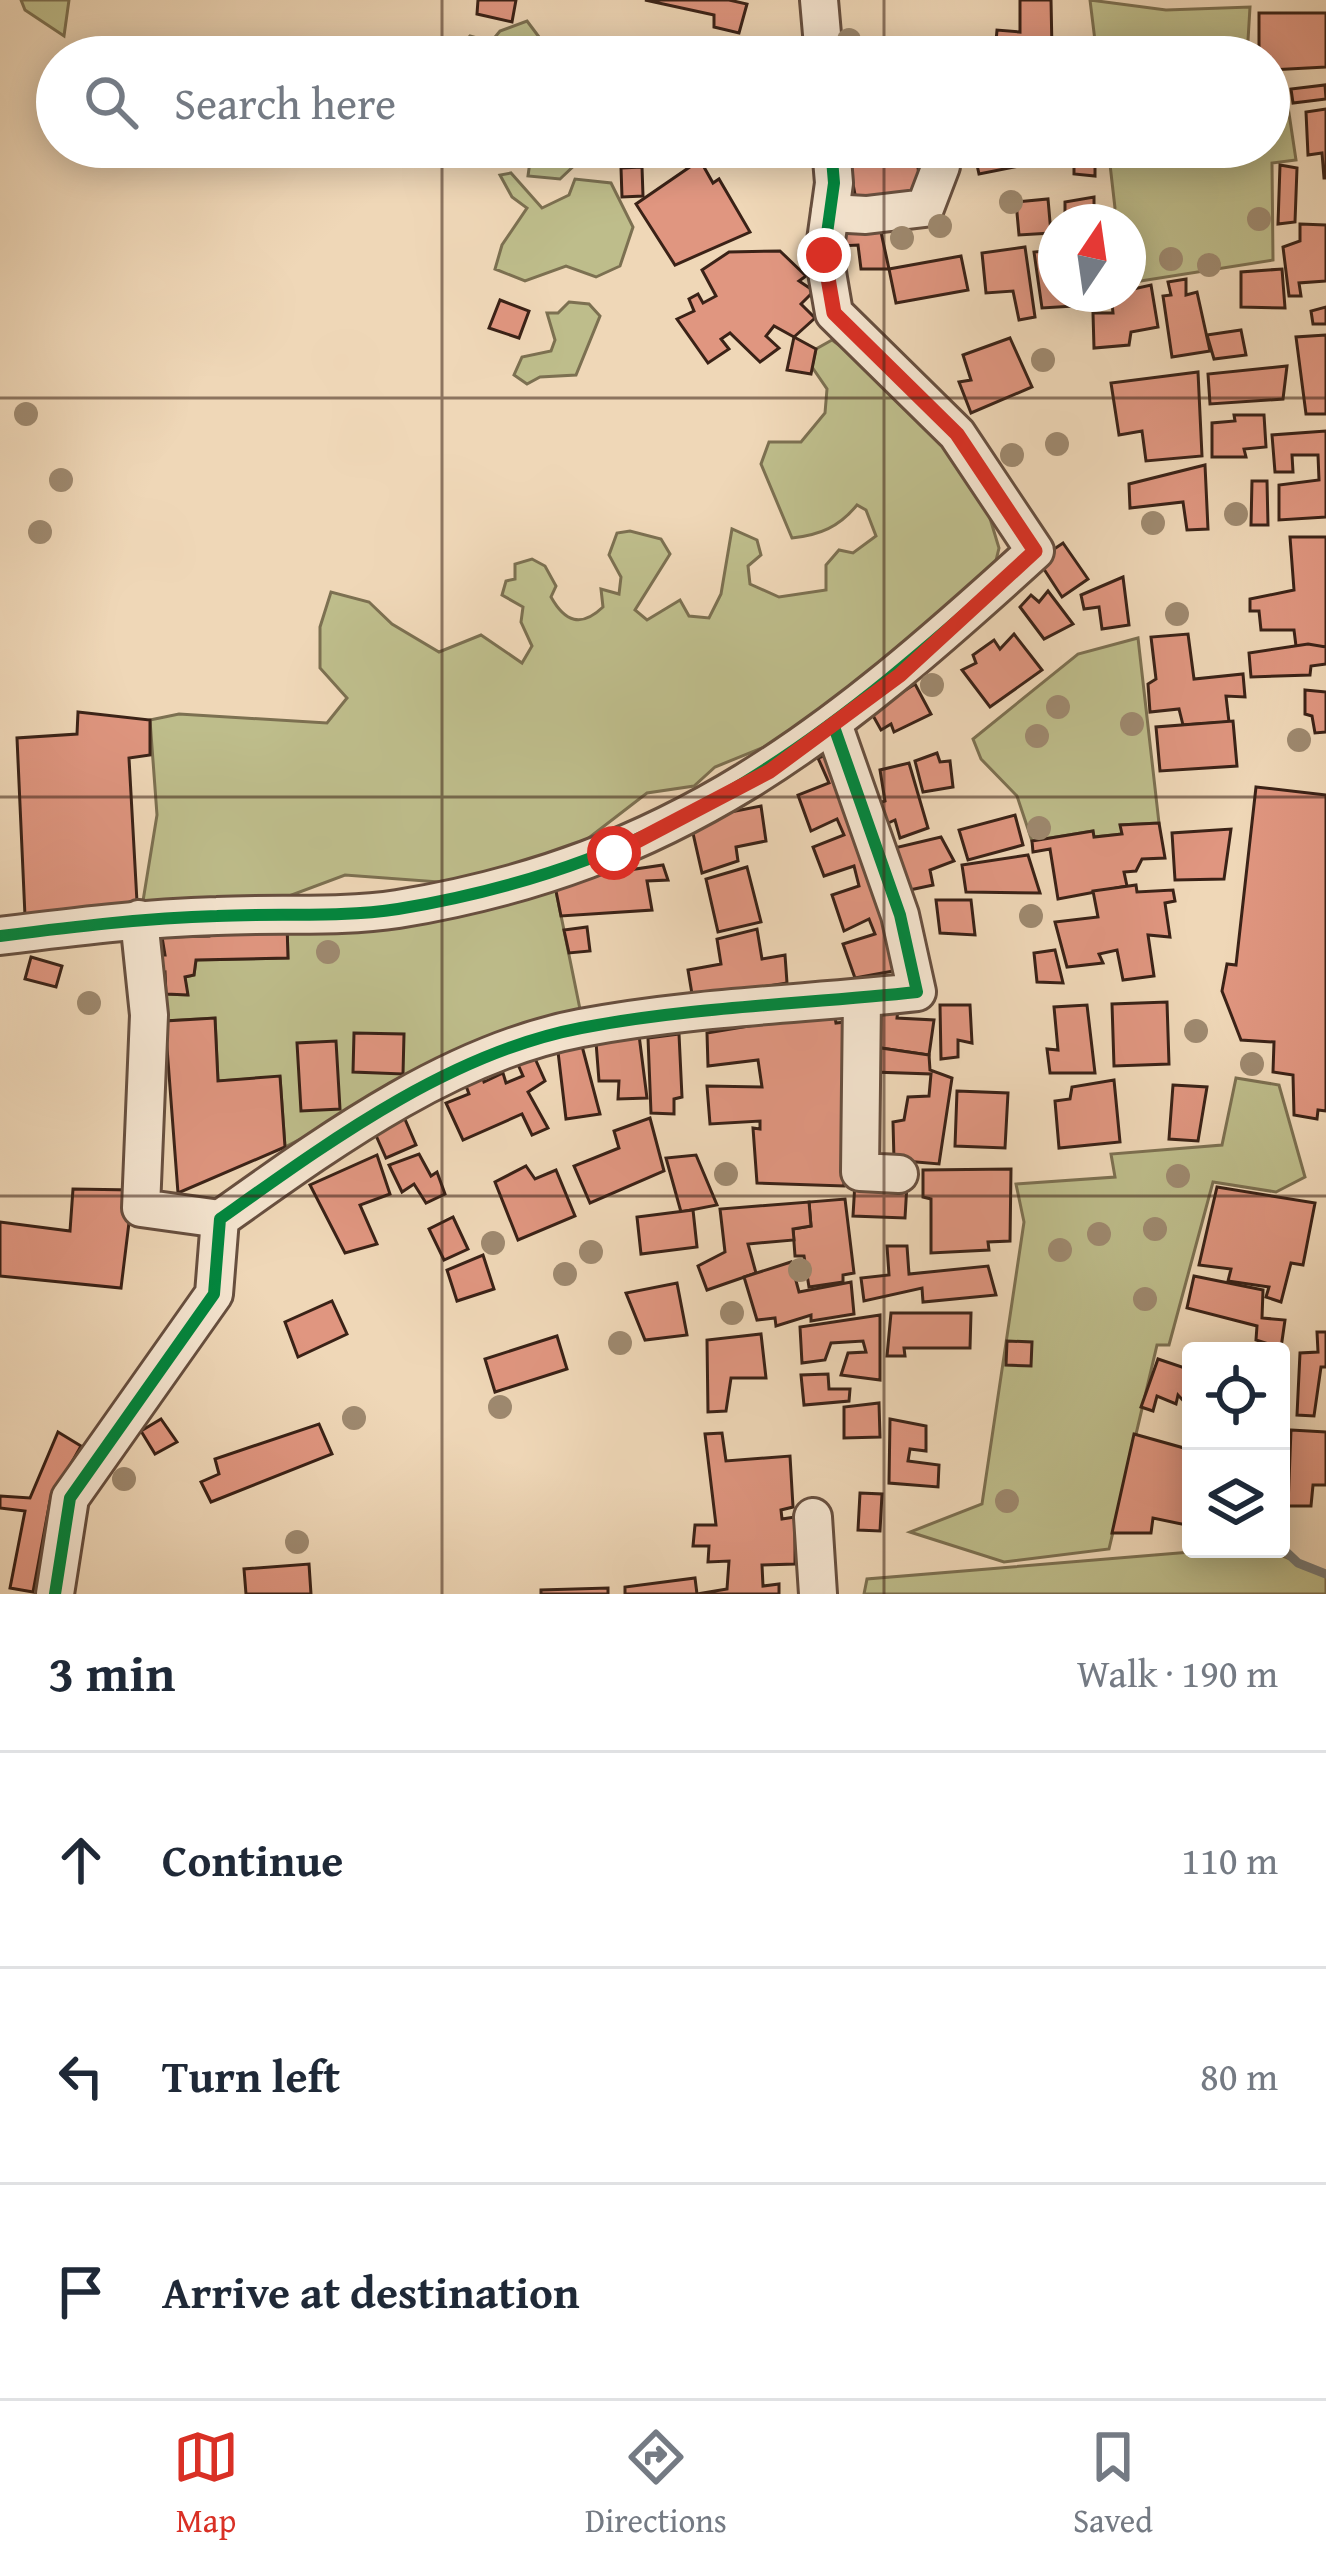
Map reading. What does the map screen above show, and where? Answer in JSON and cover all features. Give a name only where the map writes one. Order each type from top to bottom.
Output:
[{"type":"street","points":[[819,0],[822,36]]},
{"type":"street","points":[[0,936],[139,920],[394,910],[535,881],[614,853],[770,771],[900,675],[1035,551],[957,434],[834,313],[824,255],[831,168]]},
{"type":"street","points":[[830,213],[866,215],[925,208],[940,168]]},
{"type":"street","points":[[139,920],[149,1015],[141,1208],[220,1220],[355,1126],[457,1070],[578,1028],[917,992],[900,915],[833,724]]},
{"type":"street","points":[[862,998],[860,1172],[899,1174]]},
{"type":"street","points":[[55,1594],[70,1498],[214,1294],[220,1220]]},
{"type":"street","points":[[813,1517],[818,1594]]},
{"type":"shaded area","points":[[21,0],[69,0],[64,36],[25,10]]},
{"type":"shaded area","points":[[1090,0],[1166,10],[1250,7],[1248,36],[1094,36]]},
{"type":"shaded area","points":[[527,21],[538,36],[496,36]]},
{"type":"shaded area","points":[[1290,120],[1296,160],[1290,161]]},
{"type":"shaded area","points":[[529,168],[572,168],[560,179],[528,176]]},
{"type":"shaded area","points":[[1110,168],[1272,168],[1273,260],[1146,280],[1146,204],[1115,204]]},
{"type":"shaded area","points":[[511,173],[542,208],[569,195],[575,179],[611,183],[633,227],[620,266],[596,277],[566,266],[525,281],[495,269],[502,245],[527,208],[512,197],[500,175]]},
{"type":"shaded area","points":[[569,302],[589,304],[600,316],[576,375],[540,377],[527,384],[514,375],[522,357],[551,351],[555,340],[547,313],[558,313]]},
{"type":"shaded area","points":[[832,340],[899,388],[926,418],[989,515],[999,548],[991,581],[784,739],[715,767],[694,786],[647,793],[577,847],[466,884],[345,875],[281,899],[143,901],[157,815],[150,720],[179,714],[327,723],[347,698],[320,668],[320,627],[331,592],[369,602],[392,624],[439,652],[481,635],[522,663],[532,646],[521,622],[523,607],[502,595],[506,581],[515,579],[515,564],[532,559],[545,566],[556,586],[551,597],[556,605],[568,617],[588,618],[603,607],[601,589],[619,594],[621,577],[609,555],[617,533],[630,531],[661,539],[670,554],[635,610],[647,620],[680,600],[689,616],[709,618],[721,594],[732,529],[757,540],[761,555],[748,566],[750,584],[779,597],[826,590],[826,565],[839,550],[853,553],[876,536],[866,510],[857,505],[828,529],[792,538],[761,464],[769,442],[801,442],[825,413],[827,389],[812,367],[816,349]]},
{"type":"shaded area","points":[[1138,638],[1159,823],[1121,825],[1122,834],[1094,837],[1093,831],[1032,841],[1017,796],[981,759],[973,739],[1078,654]]},
{"type":"shaded area","points":[[554,881],[582,1019],[404,1085],[285,1147],[280,1077],[218,1081],[215,1018],[165,1021],[166,994],[187,995],[185,977],[194,975],[196,960],[288,958],[287,924]]},
{"type":"shaded area","points":[[1236,1078],[1279,1085],[1305,1177],[1276,1192],[1213,1182],[1169,1345],[1157,1345],[1109,1549],[1004,1562],[910,1532],[982,1504],[1024,1222],[1016,1184],[1115,1177],[1111,1154],[1222,1145]]},
{"type":"shaded area","points":[[1182,1553],[1182,1558],[1288,1558],[1326,1574],[1326,1594],[864,1594],[867,1579]]},
{"type":"building","points":[[478,0],[516,0],[512,22],[477,14]]},
{"type":"building","points":[[645,0],[747,4],[739,33],[714,27],[714,15]]},
{"type":"building","points":[[1020,0],[1051,0],[1052,36],[996,36],[997,30],[1020,32]]},
{"type":"building","points":[[1259,13],[1326,13],[1326,67],[1290,69],[1290,36],[1259,36]]},
{"type":"building","points":[[1325,85],[1326,99],[1293,103],[1291,89]]},
{"type":"building","points":[[1326,109],[1324,178],[1322,153],[1308,155],[1306,112]]},
{"type":"building","points":[[621,168],[642,168],[643,196],[622,197]]},
{"type":"building","points":[[688,168],[705,168],[713,183],[719,179],[750,232],[675,265],[636,204]]},
{"type":"building","points":[[850,168],[918,168],[922,195],[858,210]]},
{"type":"building","points":[[978,168],[1009,168],[979,174]]},
{"type":"building","points":[[1074,168],[1095,168],[1095,176],[1074,174]]},
{"type":"building","points":[[1280,168],[1297,168],[1295,222],[1278,224]]},
{"type":"building","points":[[1094,197],[1094,204],[1065,202]]},
{"type":"building","points":[[1048,199],[1048,204],[1038,204],[1038,234],[1019,235],[1016,202]]},
{"type":"building","points":[[879,223],[889,269],[861,269],[858,245],[840,246],[842,228]]},
{"type":"building","points":[[1300,224],[1326,225],[1326,281],[1299,283],[1301,296],[1289,296],[1283,247],[1300,241]]},
{"type":"building","points":[[1025,247],[1035,317],[1019,320],[1013,291],[986,293],[982,253]]},
{"type":"building","points":[[780,251],[806,276],[799,281],[814,291],[801,304],[815,318],[794,337],[774,326],[766,336],[779,348],[760,362],[730,333],[721,339],[729,349],[708,363],[677,319],[694,311],[689,299],[698,294],[703,303],[716,296],[702,270],[729,252]]},
{"type":"building","points":[[961,256],[968,290],[896,303],[889,269]]},
{"type":"building","points":[[1282,269],[1285,308],[1241,307],[1241,272]]},
{"type":"building","points":[[1186,279],[1186,295],[1197,292],[1210,351],[1172,357],[1163,296],[1171,295],[1168,282]]},
{"type":"building","points":[[1151,285],[1158,327],[1131,332],[1129,345],[1094,348],[1093,313],[1146,312],[1146,286]]},
{"type":"building","points":[[500,300],[529,311],[519,338],[489,328]]},
{"type":"building","points":[[1326,307],[1326,324],[1313,324],[1311,311]]},
{"type":"building","points":[[1241,330],[1246,355],[1214,359],[1207,335]]},
{"type":"building","points":[[1326,335],[1326,414],[1306,414],[1296,337]]},
{"type":"building","points":[[794,337],[816,349],[811,374],[787,370]]},
{"type":"building","points":[[1010,338],[1032,387],[971,413],[959,382],[971,380],[963,355]]},
{"type":"building","points":[[1287,366],[1283,399],[1210,404],[1208,374]]},
{"type":"building","points":[[1198,372],[1202,456],[1146,461],[1142,431],[1119,435],[1111,383]]},
{"type":"building","points":[[1234,415],[1264,415],[1266,447],[1244,449],[1246,457],[1212,457],[1212,423],[1235,421]]},
{"type":"building","points":[[1326,431],[1326,517],[1279,520],[1279,485],[1319,480],[1318,455],[1292,455],[1293,472],[1275,472],[1272,435]]},
{"type":"building","points":[[1205,465],[1208,529],[1187,530],[1183,502],[1130,508],[1129,484]]},
{"type":"building","points":[[1252,481],[1267,481],[1268,525],[1251,525]]},
{"type":"building","points":[[1290,537],[1326,537],[1326,647],[1296,646],[1294,630],[1261,630],[1259,611],[1250,611],[1250,599],[1294,590]]},
{"type":"building","points":[[1063,543],[1088,579],[1062,597],[1038,560]]},
{"type":"building","points":[[1123,577],[1129,625],[1102,629],[1099,607],[1084,609],[1081,595]]},
{"type":"building","points":[[1048,591],[1073,624],[1044,639],[1020,607],[1031,595],[1039,602]]},
{"type":"building","points":[[1014,634],[1042,670],[990,707],[962,670],[976,663],[973,655],[994,640],[1000,649]]},
{"type":"building","points":[[1188,634],[1194,679],[1243,674],[1245,697],[1226,696],[1229,722],[1183,725],[1179,709],[1150,712],[1148,684],[1156,679],[1151,637]]},
{"type":"building","points":[[1308,644],[1326,647],[1326,664],[1311,666],[1310,675],[1251,677],[1249,653]]},
{"type":"building","points":[[915,684],[931,714],[894,732],[891,724],[881,730],[871,712]]},
{"type":"building","points":[[1305,690],[1326,692],[1326,732],[1315,733],[1312,716],[1305,714]]},
{"type":"building","points":[[78,712],[150,720],[150,755],[129,758],[137,902],[25,916],[17,738],[77,734]]},
{"type":"building","points":[[1233,721],[1237,766],[1160,771],[1156,727]]},
{"type":"building","points":[[832,753],[904,969],[855,978],[843,944],[875,934],[869,919],[844,931],[832,895],[859,886],[854,866],[824,876],[813,847],[844,835],[837,819],[811,831],[798,795],[829,783],[818,758]]},
{"type":"building","points":[[937,753],[940,762],[950,761],[953,787],[923,792],[915,761]]},
{"type":"building","points":[[909,763],[928,828],[900,838],[895,820],[877,828],[871,806],[885,801],[880,770]]},
{"type":"building","points":[[1256,787],[1326,795],[1326,1111],[1318,1110],[1317,1119],[1294,1115],[1293,1075],[1273,1072],[1274,1042],[1241,1040],[1222,991],[1227,964],[1236,965]]},
{"type":"building","points":[[761,806],[766,841],[736,847],[738,861],[702,873],[690,820]]},
{"type":"building","points":[[1015,815],[1023,845],[968,860],[959,830]]},
{"type":"building","points":[[1159,823],[1165,858],[1142,859],[1136,871],[1124,872],[1127,886],[1058,899],[1050,849],[1033,852],[1032,841],[1093,831],[1094,837],[1122,834],[1120,825]]},
{"type":"building","points":[[1231,829],[1224,879],[1175,880],[1172,833]]},
{"type":"building","points":[[941,837],[954,861],[930,870],[933,885],[905,891],[890,849]]},
{"type":"building","points":[[1028,855],[1040,893],[966,892],[962,865]]},
{"type":"building","points":[[663,865],[668,880],[647,881],[652,910],[561,916],[554,881]]},
{"type":"building","points":[[747,867],[761,922],[718,932],[706,879]]},
{"type":"building","points":[[1136,885],[1137,892],[1173,890],[1175,901],[1165,903],[1170,937],[1148,935],[1154,976],[1123,980],[1117,950],[1099,954],[1103,963],[1067,967],[1055,922],[1098,917],[1093,891]]},
{"type":"building","points":[[936,900],[971,900],[975,935],[940,933]]},
{"type":"building","points":[[287,924],[288,958],[196,960],[194,975],[185,977],[188,995],[166,994],[165,972],[155,974],[155,955],[165,955],[162,937],[209,936],[210,925]]},
{"type":"building","points":[[587,927],[590,951],[569,953],[564,930]]},
{"type":"building","points":[[757,929],[762,959],[785,955],[787,983],[706,996],[694,1006],[688,970],[721,964],[717,939]]},
{"type":"building","points":[[1055,950],[1063,983],[1037,982],[1034,953]]},
{"type":"building","points":[[31,957],[62,966],[56,987],[25,979]]},
{"type":"building","points":[[899,1001],[897,1018],[934,1020],[929,1055],[874,1047],[878,1003]]},
{"type":"building","points":[[1167,1002],[1169,1064],[1114,1066],[1112,1004]]},
{"type":"building","points":[[940,1005],[970,1005],[972,1043],[958,1040],[958,1057],[941,1059]]},
{"type":"building","points":[[1087,1005],[1095,1073],[1050,1073],[1047,1049],[1058,1050],[1054,1007]]},
{"type":"building","points":[[834,1012],[836,1023],[845,1022],[844,1186],[757,1183],[753,1128],[760,1129],[760,1121],[710,1124],[707,1086],[762,1087],[758,1060],[708,1066],[707,1033]]},
{"type":"building","points":[[215,1018],[218,1081],[280,1076],[285,1147],[178,1193],[165,1021]]},
{"type":"building","points":[[354,1033],[404,1034],[403,1074],[353,1072]]},
{"type":"building","points":[[679,1034],[682,1097],[674,1099],[674,1114],[651,1113],[648,1038]]},
{"type":"building","points":[[639,1035],[647,1098],[618,1099],[619,1081],[599,1081],[596,1042]]},
{"type":"building","points":[[336,1041],[340,1109],[301,1111],[297,1043]]},
{"type":"building","points":[[582,1046],[600,1114],[566,1119],[558,1052]]},
{"type":"building","points":[[874,1047],[929,1055],[930,1070],[952,1078],[939,1164],[894,1160],[893,1122],[904,1120],[908,1097],[929,1096],[931,1074],[873,1072]]},
{"type":"building","points":[[533,1054],[545,1081],[528,1092],[548,1128],[532,1135],[522,1114],[463,1140],[446,1103],[469,1094],[463,1078],[481,1072],[484,1082],[503,1073],[506,1083],[523,1076],[516,1060]]},
{"type":"building","points":[[1114,1080],[1120,1142],[1059,1148],[1055,1101],[1070,1099],[1072,1087]]},
{"type":"building","points":[[1173,1085],[1207,1087],[1198,1141],[1169,1139]]},
{"type":"building","points":[[957,1091],[1008,1093],[1005,1148],[955,1146]]},
{"type":"building","points":[[404,1117],[416,1145],[386,1158],[374,1131]]},
{"type":"building","points":[[650,1118],[664,1171],[590,1203],[574,1166],[619,1148],[614,1131]]},
{"type":"building","points":[[419,1154],[431,1176],[437,1172],[445,1194],[426,1203],[414,1184],[402,1192],[389,1165]]},
{"type":"building","points":[[377,1155],[390,1194],[360,1205],[377,1244],[345,1253],[310,1185]]},
{"type":"building","points":[[696,1155],[717,1205],[681,1212],[666,1158]]},
{"type":"building","points":[[526,1166],[535,1179],[556,1170],[575,1216],[518,1240],[495,1182]]},
{"type":"building","points":[[1011,1169],[1010,1241],[988,1242],[989,1250],[931,1253],[931,1199],[923,1197],[923,1170]]},
{"type":"building","points":[[855,1182],[907,1184],[905,1218],[853,1216]]},
{"type":"building","points":[[1217,1187],[1315,1203],[1303,1265],[1291,1263],[1281,1302],[1266,1297],[1269,1287],[1228,1281],[1231,1269],[1199,1265]]},
{"type":"building","points":[[73,1189],[133,1190],[121,1288],[0,1276],[0,1222],[70,1231]]},
{"type":"building","points":[[845,1199],[854,1273],[843,1275],[843,1282],[809,1287],[804,1256],[795,1256],[793,1229],[811,1226],[809,1202]]},
{"type":"building","points":[[809,1202],[811,1226],[793,1229],[794,1240],[748,1244],[756,1273],[707,1290],[698,1266],[725,1252],[720,1209]]},
{"type":"building","points":[[693,1210],[697,1247],[641,1254],[637,1217]]},
{"type":"building","points":[[453,1217],[468,1249],[444,1260],[429,1229]]},
{"type":"building","points":[[887,1246],[907,1246],[909,1274],[988,1266],[996,1295],[923,1302],[922,1288],[864,1301],[861,1278],[889,1275]]},
{"type":"building","points":[[483,1255],[494,1289],[457,1301],[447,1270]]},
{"type":"building","points":[[791,1262],[799,1292],[851,1282],[854,1314],[811,1321],[811,1315],[776,1326],[775,1318],[757,1320],[744,1277]]},
{"type":"building","points":[[1194,1276],[1263,1290],[1262,1318],[1285,1320],[1282,1342],[1256,1340],[1257,1326],[1187,1308]]},
{"type":"building","points":[[677,1283],[687,1335],[645,1340],[626,1293]]},
{"type":"building","points":[[332,1301],[347,1334],[298,1357],[285,1322]]},
{"type":"building","points":[[891,1313],[971,1313],[970,1348],[904,1348],[905,1356],[887,1356]]},
{"type":"building","points":[[880,1315],[880,1380],[841,1375],[848,1353],[866,1352],[863,1341],[831,1343],[825,1360],[802,1363],[800,1327]]},
{"type":"building","points":[[1317,1332],[1326,1332],[1326,1367],[1321,1367],[1314,1416],[1297,1415],[1300,1353],[1318,1352]]},
{"type":"building","points":[[761,1334],[766,1378],[731,1378],[726,1411],[708,1412],[707,1340]]},
{"type":"building","points":[[557,1336],[567,1369],[495,1392],[485,1359]]},
{"type":"building","points":[[1007,1341],[1032,1342],[1031,1366],[1006,1365]]},
{"type":"building","points":[[1158,1359],[1182,1367],[1182,1399],[1178,1395],[1176,1404],[1157,1396],[1153,1411],[1141,1407]]},
{"type":"building","points":[[828,1374],[829,1389],[850,1389],[849,1401],[804,1405],[801,1375]]},
{"type":"building","points":[[879,1403],[880,1437],[844,1438],[844,1407]]},
{"type":"building","points":[[161,1419],[177,1442],[155,1454],[141,1431]]},
{"type":"building","points":[[890,1419],[926,1426],[926,1451],[910,1449],[908,1461],[939,1465],[938,1487],[889,1483]]},
{"type":"building","points":[[319,1424],[332,1454],[211,1502],[201,1482],[219,1474],[215,1459]]},
{"type":"building","points":[[1291,1430],[1326,1432],[1326,1485],[1313,1485],[1311,1506],[1290,1506]]},
{"type":"building","points":[[58,1432],[81,1446],[50,1501],[33,1592],[10,1588],[25,1511],[0,1508],[0,1496],[30,1498]]},
{"type":"building","points":[[722,1433],[726,1461],[790,1456],[793,1507],[781,1510],[782,1519],[795,1517],[795,1564],[762,1565],[763,1586],[779,1584],[779,1594],[697,1594],[727,1589],[729,1561],[708,1562],[709,1546],[693,1546],[695,1525],[716,1525],[705,1434]]},
{"type":"building","points":[[1134,1434],[1182,1447],[1182,1524],[1153,1518],[1151,1533],[1112,1533]]},
{"type":"building","points":[[860,1493],[882,1494],[880,1531],[858,1530]]},
{"type":"building","points":[[309,1564],[311,1594],[246,1594],[244,1569]]},
{"type":"building","points":[[695,1578],[697,1594],[625,1594],[625,1587]]},
{"type":"building","points":[[608,1588],[608,1594],[541,1594],[541,1590]]},
{"type":"waterway","points":[[1290,1555],[1326,1574]]},
{"type":"cycle path","points":[[0,936],[162,919],[398,909],[497,888],[587,860],[669,824],[745,782],[818,733],[1035,551],[957,434],[834,313],[824,255],[833,168]]},
{"type":"cycle path","points":[[55,1594],[70,1498],[214,1294],[220,1219],[261,1190],[391,1104],[437,1079],[532,1040],[664,1015],[917,992],[900,915],[833,724]]},
{"type":"route","points":[[614,853],[770,771],[900,675],[1035,551],[957,434],[834,313],[824,255]]}]
